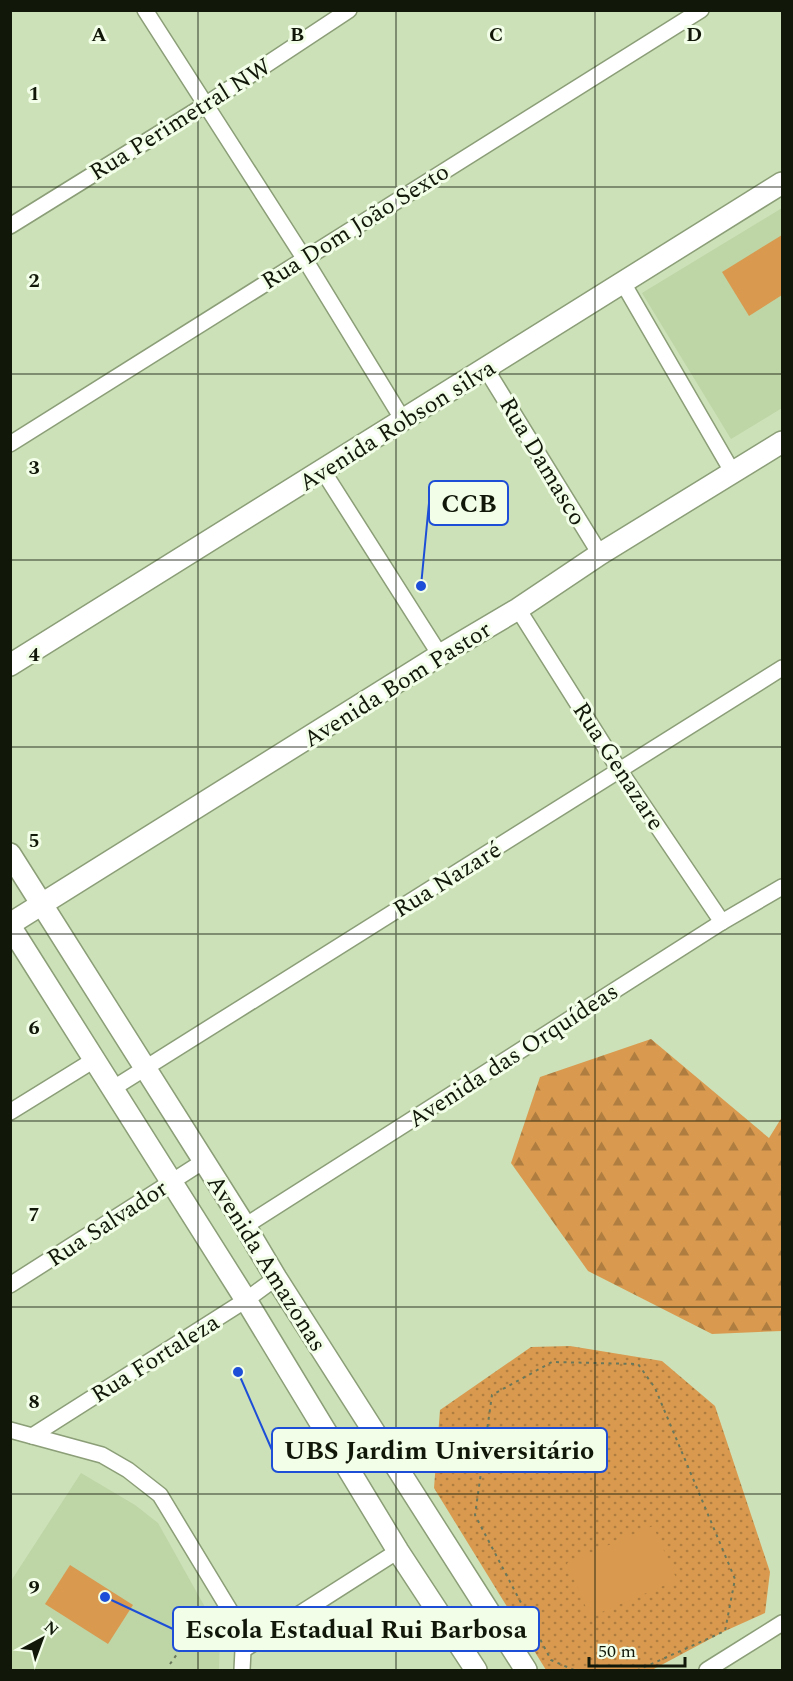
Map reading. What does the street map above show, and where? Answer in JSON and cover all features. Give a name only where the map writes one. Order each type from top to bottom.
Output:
[{"type":"street","points":[[145,10],[304,258],[403,420]]},
{"type":"street","name":"Rua Perimetral NW","points":[[10,226],[205,105],[349,10]]},
{"type":"street","name":"Rua Dom João Sexto","points":[[10,444],[701,10]]},
{"type":"street","name":"Avenida Robson silva","points":[[10,665],[783,183]]},
{"type":"street","points":[[623,283],[733,473]]},
{"type":"street","name":"Rua Damasco","points":[[486,369],[600,554]]},
{"type":"street","name":"Avenida Bom Pastor","points":[[10,925],[518,609],[600,554],[783,442]]},
{"type":"street","points":[[323,471],[440,656]]},
{"type":"street","name":"Rua Genazare","points":[[518,609],[620,771],[722,922]]},
{"type":"street","name":"Rua Nazaré","points":[[112,1089],[783,668]]},
{"type":"street","name":"Avenida Amazonas","points":[[10,854],[526,1671]]},
{"type":"street","name":"Avenida das Orquídeas","points":[[245,1226],[722,922],[783,887]]},
{"type":"street","name":"Avenida Amazonas","points":[[10,925],[246,1300],[398,1551],[476,1671]]},
{"type":"street","points":[[10,1112],[94,1060]]},
{"type":"street","name":"Rua Salvador","points":[[10,1285],[204,1161]]},
{"type":"street","name":"Rua Fortaleza","points":[[32,1436],[246,1300],[276,1278]]},
{"type":"street","points":[[10,1430],[102,1455],[128,1470],[160,1496],[232,1614],[243,1650],[242,1671]]},
{"type":"street","points":[[243,1650],[398,1551]]},
{"type":"street","points":[[715,1668],[783,1623]]},
{"type":"path","points":[[574,1671],[551,1660],[475,1515],[492,1395],[552,1362],[638,1364],[655,1388],[735,1579],[725,1631],[638,1671]]},
{"type":"path","points":[[170,1664],[208,1613],[218,1591]]},
{"type":"shaded area","points":[[782,208],[782,408],[731,439],[642,293]]},
{"type":"shaded area","points":[[81,1473],[135,1505],[158,1523],[220,1634],[219,1670],[11,1670],[11,1581]]},
{"type":"green space","points":[[782,235],[782,295],[749,316],[722,272]]},
{"type":"green space","points":[[651,1039],[769,1138],[782,1117],[782,1331],[712,1334],[588,1271],[511,1163],[540,1077]]},
{"type":"green space","points":[[570,1346],[662,1361],[715,1406],[770,1572],[765,1613],[725,1631],[652,1670],[546,1670],[434,1488],[440,1410],[531,1347]]},
{"type":"green space","points":[[653,1526],[677,1580],[590,1617],[567,1563]]},
{"type":"green space","points":[[70,1565],[133,1605],[108,1644],[45,1604]]},
{"type":"place","name":"CCB","points":[[421,586]]},
{"type":"place","name":"UBS Jardim Universitário","points":[[238,1372]]},
{"type":"place","name":"Escola Estadual Rui Barbosa","points":[[105,1597]]}]
